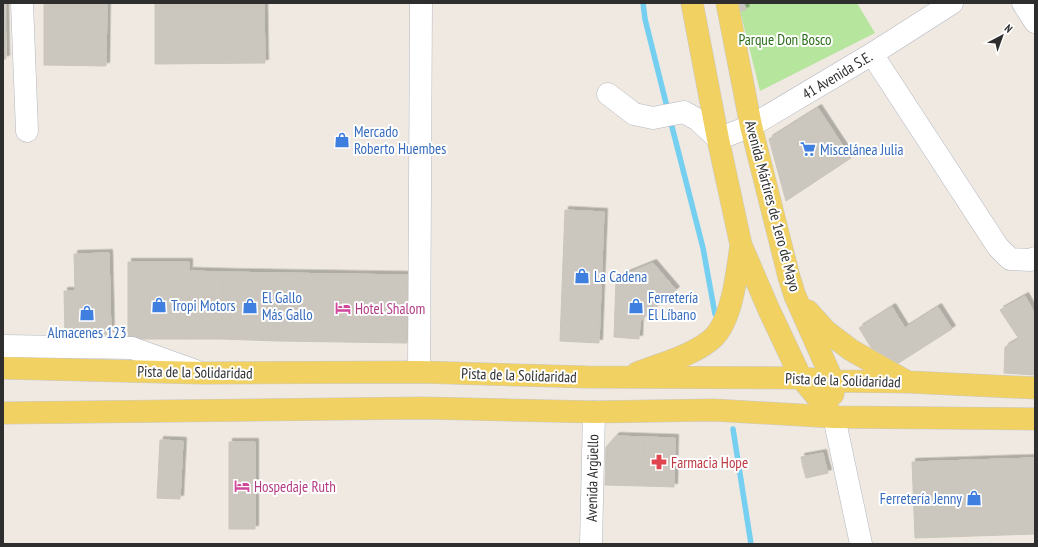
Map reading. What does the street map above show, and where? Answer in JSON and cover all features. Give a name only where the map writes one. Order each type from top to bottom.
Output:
[{"type":"main road","points":[[692,3],[718,139],[741,245],[769,310],[801,378],[834,417]]},
{"type":"main road","name":"Avenida Mártires de 1ero de Mayo","points":[[727,3],[751,126],[789,277],[795,296],[833,381],[834,417]]},
{"type":"main road","points":[[627,378],[695,350],[715,336],[724,321],[733,295],[741,245]]},
{"type":"main road","points":[[795,296],[826,332],[851,350],[909,382]]},
{"type":"main road","name":"Pista de la Solidaridad","points":[[3,368],[201,373],[419,372],[627,378],[801,378],[833,381],[909,382],[1035,388]]},
{"type":"main road","points":[[3,413],[423,408],[594,412],[713,410],[834,417],[1035,419]]},
{"type":"street","points":[[22,3],[27,130]]},
{"type":"street","points":[[419,372],[421,3]]},
{"type":"street","name":"41 Avenida S.E.","points":[[718,139],[751,126],[872,54],[952,3]]},
{"type":"street","points":[[1023,3],[1035,22]]},
{"type":"street","points":[[872,54],[998,247],[1010,259],[1030,260],[1035,258]]},
{"type":"street","points":[[608,94],[634,114],[653,118],[684,112],[698,120],[718,139]]},
{"type":"street","points":[[3,346],[132,348],[201,373]]},
{"type":"street","name":"Avenida Argüello","points":[[591,544],[594,412]]},
{"type":"street","points":[[834,417],[861,544]]},
{"type":"green space","name":"Parque Don Bosco","points":[[738,3],[857,3],[875,33],[760,91]]},
{"type":"building","points":[[3,3],[5,3],[6,59],[3,59]]},
{"type":"building","points":[[44,3],[107,3],[106,66],[44,65]]},
{"type":"building","points":[[155,3],[264,3],[265,63],[155,64]]},
{"type":"building","points":[[730,3],[744,3],[746,10],[732,13]]},
{"type":"building","name":"Miscelánea Julia","points":[[818,108],[851,158],[786,201],[769,139]]},
{"type":"building","name":"La Cadena","points":[[565,210],[604,212],[599,343],[560,341]]},
{"type":"building","name":"Almacenes 123","points":[[109,253],[111,335],[65,335],[64,291],[75,291],[74,254]]},
{"type":"building","name":"Tropi Motors","points":[[128,262],[189,262],[189,339],[128,339]]},
{"type":"building","name":"Ferretería El Líbano","points":[[653,263],[676,290],[640,321],[639,339],[614,337],[616,278]]},
{"type":"building","points":[[190,271],[223,272],[222,339],[189,339]]},
{"type":"building","name":"El Gallo Más Gallo","points":[[223,272],[278,273],[278,341],[222,339]]},
{"type":"building","name":"Hotel Shalom","points":[[278,273],[408,275],[407,343],[278,341]]},
{"type":"building","points":[[1025,296],[1035,314],[1035,375],[1004,373],[1005,347],[1019,339],[1000,310]]},
{"type":"building","points":[[892,307],[905,328],[872,349],[859,328]]},
{"type":"building","points":[[938,307],[952,329],[897,364],[872,349]]},
{"type":"building","points":[[616,436],[644,437],[643,486],[605,485],[606,447]]},
{"type":"building","name":"Farmacia Hope","points":[[644,437],[675,438],[674,487],[643,486]]},
{"type":"building","points":[[160,440],[183,441],[180,499],[157,498]]},
{"type":"building","name":"Hospedaje Ruth","points":[[229,442],[255,442],[255,529],[229,529]]},
{"type":"building","points":[[823,453],[825,462],[803,467],[801,457]]},
{"type":"building","name":"Ferretería Jenny","points":[[1035,458],[1035,534],[915,538],[912,462]]},
{"type":"building","points":[[825,462],[828,473],[806,478],[803,467]]},
{"type":"waterway","points":[[643,3],[645,19],[668,111]]},
{"type":"waterway","points":[[670,119],[703,248],[715,314]]},
{"type":"waterway","points":[[733,429],[751,544]]},
{"type":"place","name":"Mercado Roberto Huembes","points":[[342,140]]},
{"type":"place","name":"Miscelánea Julia","points":[[808,149]]},
{"type":"place","name":"La Cadena","points":[[582,276]]},
{"type":"place","name":"Tropi Motors","points":[[159,305]]},
{"type":"place","name":"El Gallo Más Gallo","points":[[250,306]]},
{"type":"place","name":"Ferretería El Líbano","points":[[636,306]]},
{"type":"place","name":"Hotel Shalom","points":[[343,308]]},
{"type":"place","name":"Almacenes 123","points":[[87,313]]},
{"type":"place","name":"Farmacia Hope","points":[[659,462]]},
{"type":"place","name":"Hospedaje Ruth","points":[[242,486]]},
{"type":"place","name":"Ferretería Jenny","points":[[974,498]]}]
